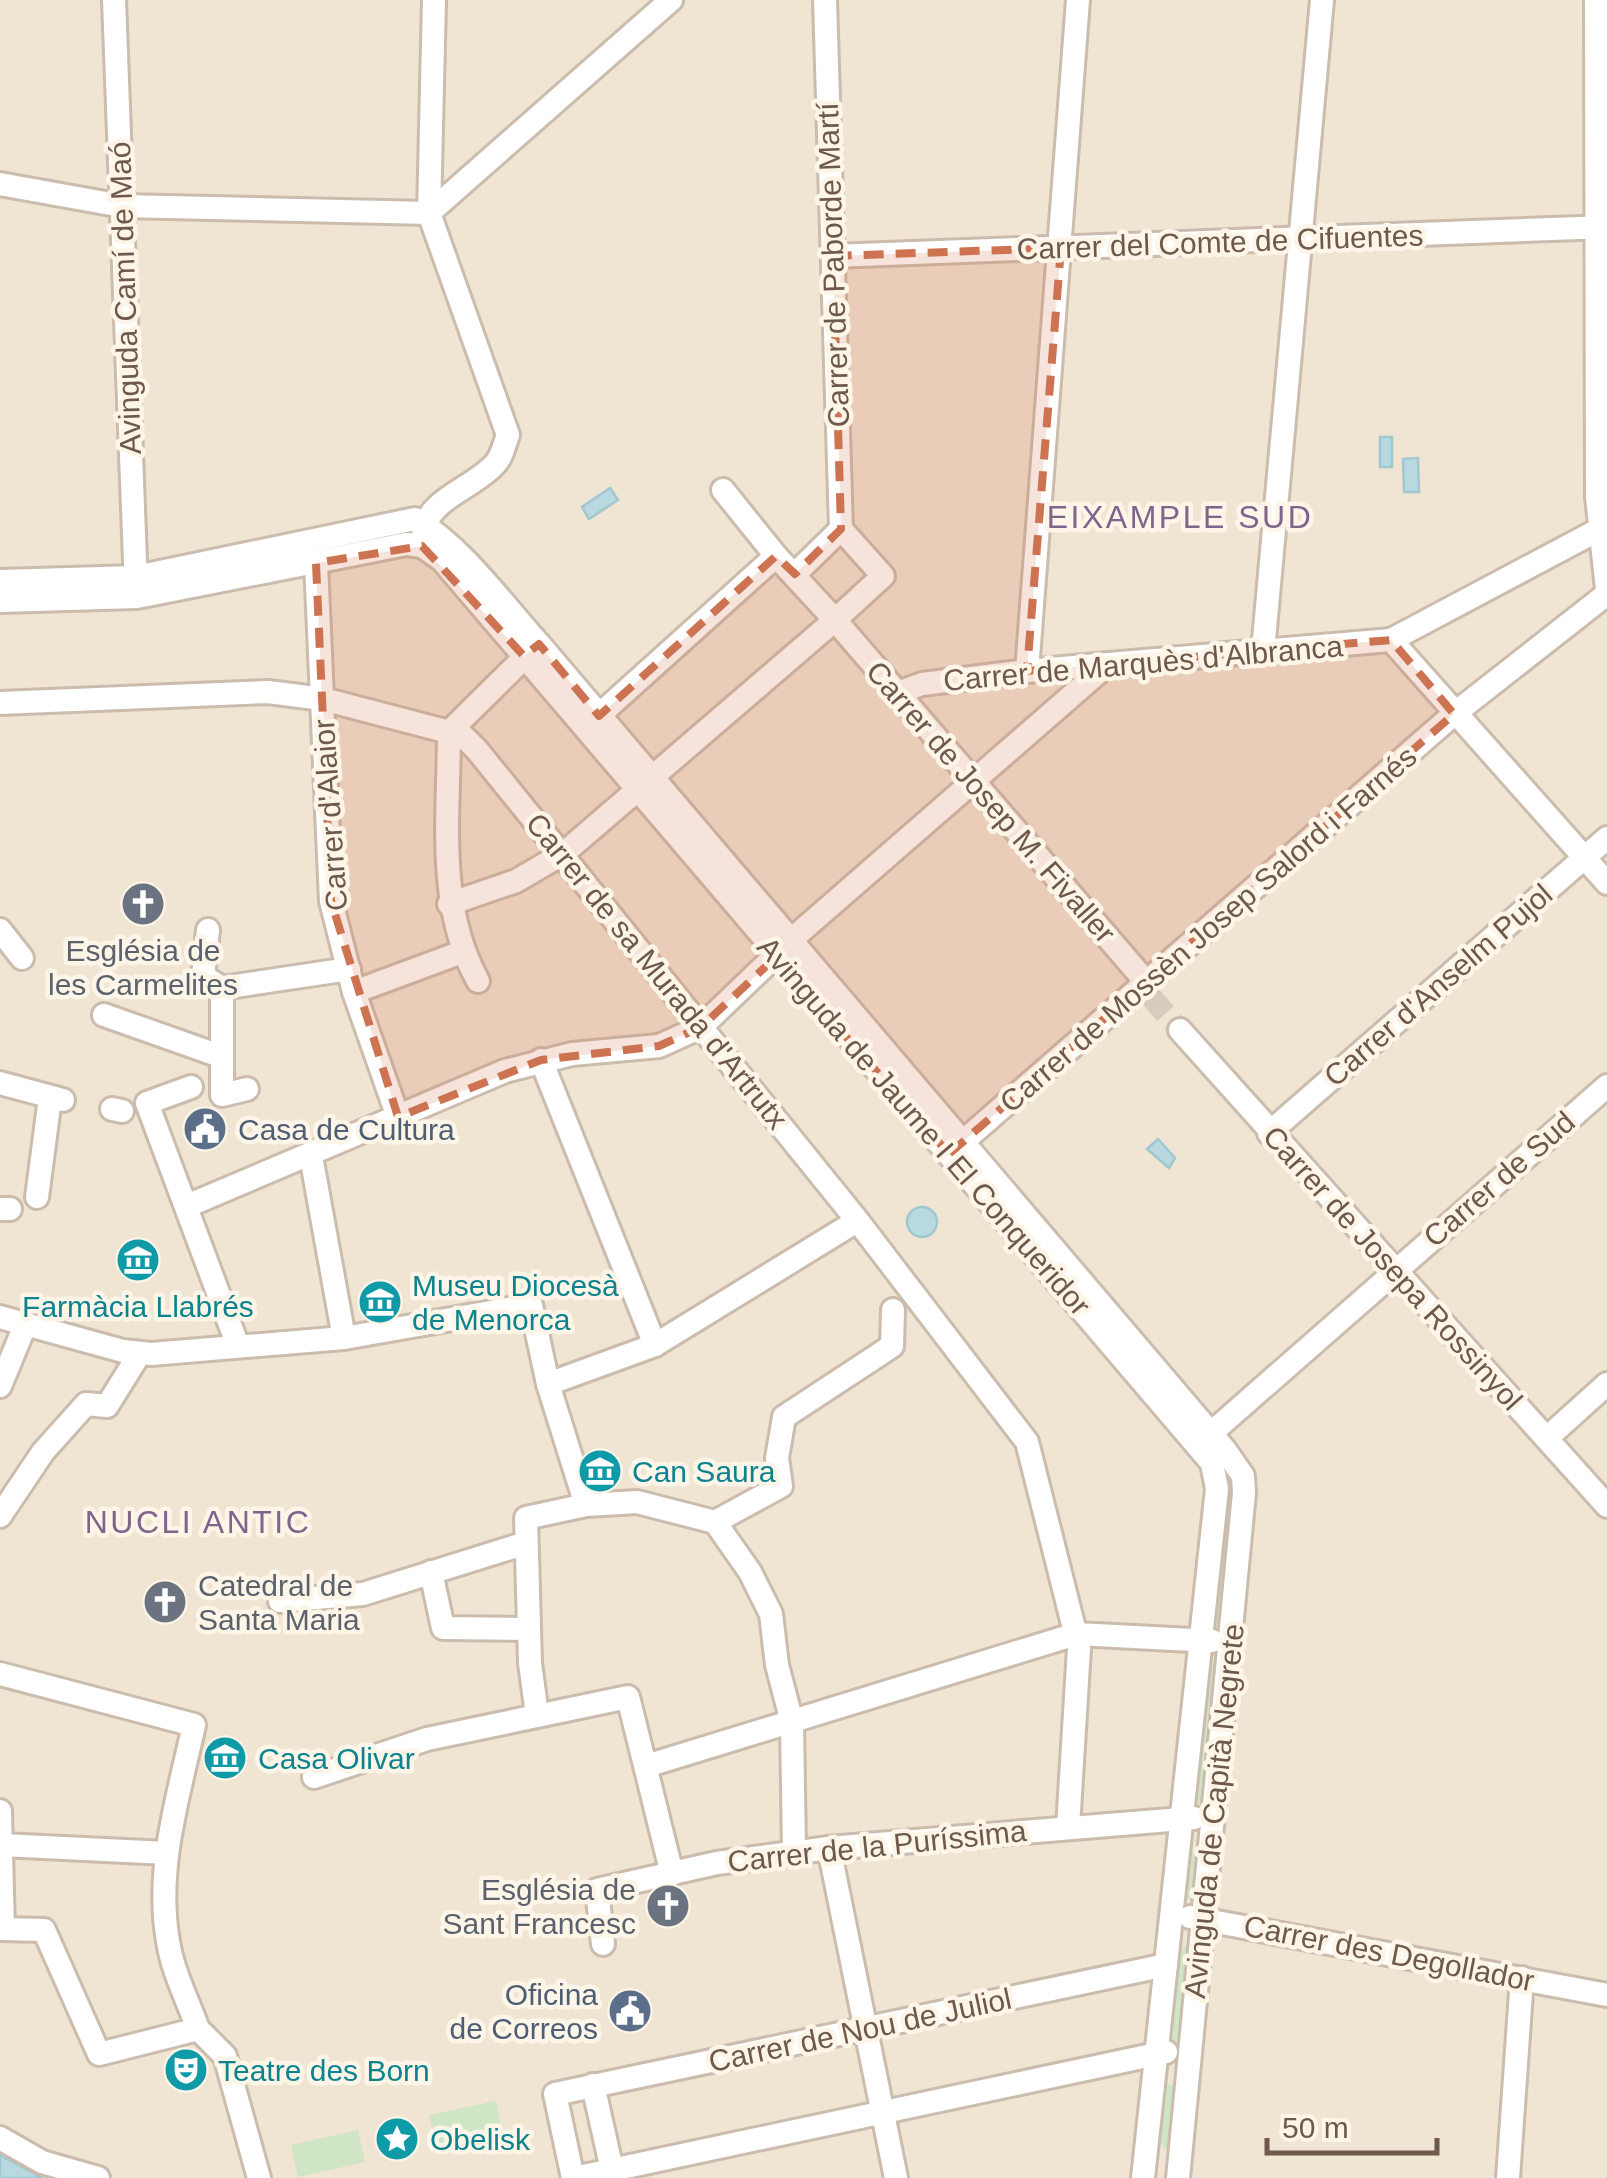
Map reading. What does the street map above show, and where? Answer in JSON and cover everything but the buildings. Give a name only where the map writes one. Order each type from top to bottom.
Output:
[{"type":"street","name":"Avinguda Camí de Maó","points":[[114,0],[136,587]]},
{"type":"street","points":[[0,601],[316,564],[406,544],[436,507],[498,462],[508,435],[429,212],[434,0]]},
{"type":"street","points":[[0,184],[122,206],[429,212],[672,0]]},
{"type":"street","name":"Carrer de Paborde Martí","points":[[824,0],[840,529]]},
{"type":"street","points":[[1026,671],[1062,248],[1078,0]]},
{"type":"street","points":[[1262,652],[1322,0]]},
{"type":"street","points":[[1596,0],[1602,227],[1600,529],[1607,591]]},
{"type":"street","name":"Carrer del Comte de Cifuentes","points":[[834,256],[1602,227]]},
{"type":"street","points":[[602,720],[606,709],[776,556],[723,490]]},
{"type":"street","points":[[449,904],[516,881],[564,853],[883,576],[840,529],[795,574]]},
{"type":"street","points":[[1600,529],[1391,640],[1607,883]]},
{"type":"street","points":[[0,581],[136,587],[420,530]]},
{"type":"street","name":"Avinguda de Jaume I El Conqueridor","points":[[420,530],[454,550],[642,783],[1212,1447]]},
{"type":"street","name":"Carrer de Josep M. Fivaller","points":[[776,556],[975,783],[1146,989]]},
{"type":"street","name":"Carrer d'Alaior","points":[[316,564],[331,901],[354,992],[398,1116]]},
{"type":"street","name":"Carrer de Mossèn Josep Salord i Farnés","points":[[955,1148],[1146,989],[1454,714],[1607,591]]},
{"type":"street","name":"Carrer de Marquès d'Albranca","points":[[898,693],[922,684],[1026,671],[1391,640]]},
{"type":"street","points":[[478,981],[462,952],[449,904],[448,732],[531,650]]},
{"type":"street","name":"Avinguda de Jaume I El Conqueridor","points":[[531,650],[602,720],[642,783]]},
{"type":"street","points":[[187,1206],[541,1060],[659,1046],[701,1027],[783,949],[1108,664]]},
{"type":"street","points":[[0,703],[268,692],[322,699],[448,732]]},
{"type":"street","name":"Carrer de sa Murada d'Artrutx","points":[[448,732],[463,736],[477,750],[564,853],[1028,1442],[1076,1634],[1068,1827]]},
{"type":"street","name":"Carrer d'Anselm Pujol","points":[[1270,1134],[1607,838]]},
{"type":"street","points":[[208,930],[203,976],[222,988],[348,968]]},
{"type":"street","points":[[2,936],[22,958]]},
{"type":"street","points":[[354,992],[462,952]]},
{"type":"street","points":[[222,988],[220,1056],[204,1084],[130,1107],[187,1206],[238,1346]]},
{"type":"street","points":[[104,1015],[220,1056]]},
{"type":"street","name":"Carrer de Josepa Rossinyol","points":[[1180,1030],[1607,1506]]},
{"type":"street","points":[[541,1060],[655,1345]]},
{"type":"street","points":[[0,1083],[56,1099],[22,1207]]},
{"type":"street","points":[[204,1084],[222,1096],[247,1089]]},
{"type":"street","name":"Carrer de Sud","points":[[1212,1447],[1394,1269],[1607,1086]]},
{"type":"street","points":[[310,1156],[344,1338]]},
{"type":"street","points":[[548,1384],[655,1345],[853,1223]]},
{"type":"street","points":[[0,1317],[140,1354],[344,1338],[530,1305],[548,1384],[586,1506]]},
{"type":"street","points":[[715,1522],[782,1486],[777,1458],[784,1418],[892,1346],[894,1310]]},
{"type":"street","points":[[0,1386],[26,1323]]},
{"type":"street","points":[[0,1516],[9,1481],[86,1404],[107,1406],[140,1354]]},
{"type":"street","points":[[1551,1442],[1607,1384]]},
{"type":"street","name":"Avinguda de Capità Negrete","points":[[1179,2169],[1244,1493],[1243,1476],[1212,1447]]},
{"type":"street","name":"Avinguda de Capità Negrete","points":[[1144,2168],[1217,1489],[1212,1447]]},
{"type":"street","points":[[537,1715],[528,1629],[526,1518],[586,1506],[637,1502],[715,1522],[750,1572],[772,1614],[777,1665],[792,1722],[794,1853]]},
{"type":"street","points":[[280,1600],[364,1594],[526,1543]]},
{"type":"street","points":[[431,1572],[443,1628],[528,1629]]},
{"type":"street","points":[[646,1766],[1076,1634],[1230,1641]]},
{"type":"street","points":[[0,1674],[194,1725],[167,1852],[168,1942],[198,2029],[225,2056],[259,2178]]},
{"type":"street","points":[[314,1777],[427,1739],[628,1696],[672,1874]]},
{"type":"street","points":[[1,1811],[1,1929],[44,1930],[98,2054],[198,2029]]},
{"type":"street","name":"Carrer de la Puríssima","points":[[603,1944],[597,1890],[672,1874],[829,1848],[1182,1817],[1213,1820]]},
{"type":"street","points":[[2,1844],[167,1852]]},
{"type":"street","points":[[829,1848],[896,2178]]},
{"type":"street","name":"Carrer des Degollador","points":[[1171,1917],[1204,1917],[1607,1995]]},
{"type":"street","name":"Carrer de Nou de Juliol","points":[[574,2178],[554,2094],[1166,1966]]},
{"type":"street","points":[[1508,2178],[1522,1978]]},
{"type":"street","points":[[574,2178],[1157,2051],[1190,2054]]},
{"type":"street","points":[[594,2085],[612,2170]]},
{"type":"street","points":[[0,2138],[42,2162],[69,2173],[98,2178]]},
{"type":"street","points":[[1144,2168],[1179,2169]]},
{"type":"highlighted area","points":[[1061,248],[1027,671],[1391,640],[1454,714],[949,1154],[776,957],[701,1027],[659,1046],[541,1060],[398,1117],[331,901],[316,563],[422,546],[524,656],[539,644],[599,716],[776,556],[795,574],[841,529],[833,256]]},
{"type":"shaded area","points":[[0,0],[1607,0],[1607,2178],[43,2178],[0,2151]]},
{"type":"green space","points":[[1222,1496],[1236,1497],[1221,1625],[1216,1626],[1211,1624]]},
{"type":"green space","points":[[1206,1663],[1220,1664],[1205,1802],[1199,1804],[1194,1801]]},
{"type":"green space","points":[[1188,1849],[1202,1851],[1195,1898],[1190,1900],[1184,1897]]},
{"type":"green space","points":[[1184,1946],[1190,1948],[1180,2045],[1175,2046],[1169,2039],[1177,1953]]},
{"type":"green space","points":[[1165,2084],[1178,2085],[1170,2148],[1159,2142]]},
{"type":"green space","points":[[496,2101],[502,2134],[436,2148],[429,2115]]},
{"type":"green space","points":[[408,2122],[414,2151],[386,2157],[380,2129]]},
{"type":"green space","points":[[358,2130],[365,2162],[298,2177],[291,2145]]},
{"type":"water","points":[[1380,437],[1392,437],[1392,467],[1380,467]]},
{"type":"water","points":[[1418,458],[1419,492],[1404,492],[1403,459]]},
{"type":"water","points":[[610,488],[618,500],[589,519],[582,507]]},
{"type":"water","points":[[1158,1139],[1175,1158],[1169,1168],[1147,1149]]},
{"type":"water","points":[[922,1207],[932,1212],[937,1222],[932,1232],[922,1237],[912,1232],[907,1222],[912,1212]]},
{"type":"water","points":[[0,2155],[43,2178],[0,2178]]},
{"type":"tunnel","points":[[1151,997],[1180,1030]]},
{"type":"place","name":"Església de les Carmelites","points":[[143,904]]},
{"type":"place","name":"Casa de Cultura","points":[[205,1129]]},
{"type":"place","name":"Farmàcia Llabrés","points":[[138,1260]]},
{"type":"place","name":"Museu Diocesà de Menorca","points":[[380,1302]]},
{"type":"place","name":"Can Saura","points":[[600,1471]]},
{"type":"place","name":"Catedral de Santa Maria","points":[[165,1602]]},
{"type":"place","name":"Casa Olivar","points":[[225,1758]]},
{"type":"place","name":"Església de Sant Francesc","points":[[668,1906]]},
{"type":"place","name":"Oficina de Correos","points":[[630,2011]]},
{"type":"place","name":"Teatre des Born","points":[[186,2070]]},
{"type":"place","name":"Obelisk","points":[[397,2139]]},
{"type":"district","name":"EIXAMPLE SUD","points":[[1180,517]]},
{"type":"district","name":"NUCLI ANTIC","points":[[198,1522]]}]
